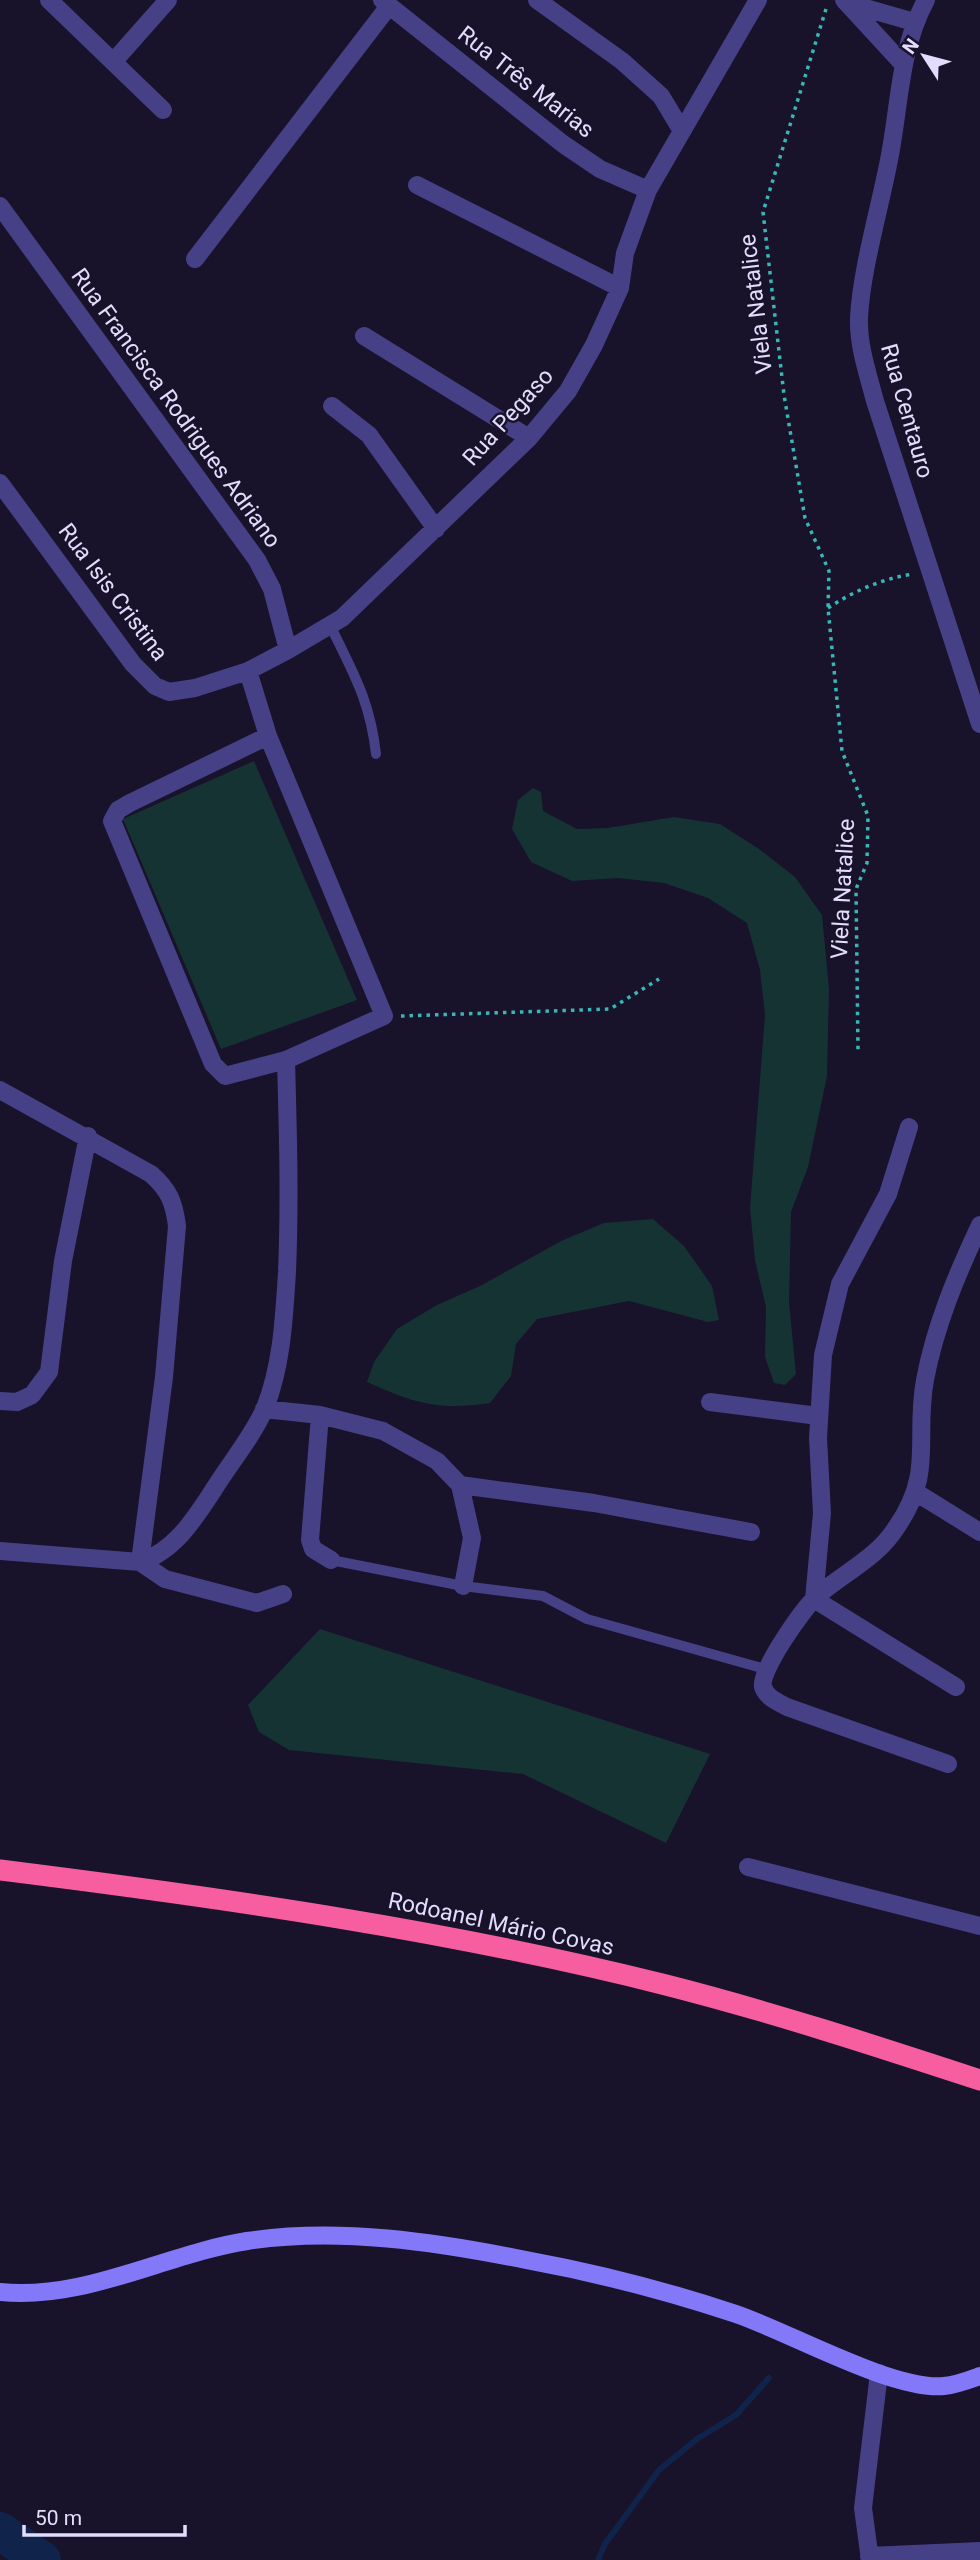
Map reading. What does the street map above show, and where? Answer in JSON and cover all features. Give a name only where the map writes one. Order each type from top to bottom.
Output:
[{"type":"highway","name":"Rodoanel Mário Covas","points":[[0,1870],[253,1903],[666,1985],[786,2019],[980,2080]]},
{"type":"main road","points":[[0,2292],[46,2291],[92,2283],[207,2249],[248,2241],[301,2236],[349,2237],[522,2259],[602,2275],[761,2323],[879,2373],[933,2386],[945,2386],[980,2376]]},
{"type":"street","points":[[49,0],[163,110]]},
{"type":"street","points":[[114,61],[168,0]]},
{"type":"street","points":[[537,0],[622,61],[661,96],[682,131]]},
{"type":"street","name":"Rua Pegaso","points":[[247,671],[342,618],[529,438],[568,391],[594,345],[620,288],[625,253],[648,190],[758,0]]},
{"type":"street","name":"Rua Centauro","points":[[926,0],[914,22],[902,62],[898,114],[859,318],[863,357],[875,401],[980,724]]},
{"type":"street","points":[[846,2],[914,22]]},
{"type":"street","points":[[846,2],[902,62]]},
{"type":"street","points":[[195,259],[385,3]]},
{"type":"street","name":"Rua Três Marias","points":[[385,3],[563,144],[600,169],[648,190]]},
{"type":"street","points":[[417,185],[620,288]]},
{"type":"street","name":"Rua Francisca Rodrigues Adriano","points":[[0,206],[257,560],[272,589],[288,650]]},
{"type":"street","points":[[364,336],[529,438]]},
{"type":"street","points":[[332,406],[369,435],[436,529]]},
{"type":"street","name":"Rua Isis Cristina","points":[[0,484],[133,664],[155,686],[169,692],[195,688],[247,671]]},
{"type":"street","points":[[247,671],[268,736],[384,1016],[286,1060],[225,1076],[213,1064],[111,821],[118,810],[130,803],[268,736]]},
{"type":"street","points":[[140,1562],[159,1553],[180,1536],[197,1515],[264,1409],[278,1363],[285,1312],[290,1206],[286,1060]]},
{"type":"street","points":[[0,1090],[88,1136],[151,1174],[168,1189],[175,1206],[177,1226],[164,1377],[140,1562]]},
{"type":"street","points":[[814,1599],[822,1513],[818,1416],[823,1356],[841,1284],[888,1194],[909,1127]]},
{"type":"street","points":[[0,1401],[17,1402],[32,1395],[48,1372],[63,1261],[88,1136]]},
{"type":"street","points":[[948,1764],[787,1707],[769,1697],[763,1685],[765,1670],[814,1599],[881,1549],[917,1493],[922,1459],[922,1411],[930,1359],[958,1276],[980,1225]]},
{"type":"street","points":[[710,1402],[818,1416]]},
{"type":"street","points":[[264,1409],[320,1415],[383,1430],[437,1461],[460,1485],[472,1538],[463,1586]]},
{"type":"street","points":[[320,1415],[310,1540],[313,1549],[331,1560]]},
{"type":"street","points":[[460,1485],[594,1503],[751,1532]]},
{"type":"street","points":[[917,1493],[980,1532]]},
{"type":"street","points":[[0,1551],[140,1562],[165,1579],[257,1604],[283,1594]]},
{"type":"street","points":[[814,1599],[956,1687]]},
{"type":"street","points":[[748,1867],[980,1926]]},
{"type":"street","points":[[879,2373],[863,2508],[870,2558],[980,2550]]},
{"type":"lane","points":[[330,625],[364,694],[372,718],[376,754]]},
{"type":"lane","points":[[331,1560],[463,1586],[543,1596],[587,1619],[765,1670]]},
{"type":"path","name":"Viela Natalice","points":[[829,0],[763,212],[784,395],[805,518],[829,571],[828,608],[842,751],[868,817],[867,863],[856,889],[858,1050]]},
{"type":"path","points":[[828,608],[873,584],[931,571]]},
{"type":"path","points":[[384,1016],[509,1015],[610,1009],[659,979]]},
{"type":"green space","points":[[254,761],[357,1000],[221,1049],[123,819]]},
{"type":"green space","points":[[533,788],[541,792],[543,811],[577,829],[608,828],[674,817],[720,824],[795,877],[822,915],[829,989],[827,1076],[808,1167],[791,1212],[789,1302],[796,1374],[785,1385],[774,1383],[765,1357],[766,1307],[755,1260],[750,1208],[765,1015],[760,970],[747,923],[708,898],[664,883],[618,878],[572,881],[531,862],[512,829],[518,800]]},
{"type":"green space","points":[[653,1219],[684,1246],[712,1286],[719,1320],[708,1322],[629,1301],[537,1319],[516,1344],[511,1376],[490,1403],[455,1406],[427,1403],[367,1382],[374,1362],[397,1329],[437,1305],[480,1286],[561,1241],[604,1223]]},
{"type":"green space","points":[[320,1629],[710,1754],[666,1843],[523,1774],[289,1750],[259,1732],[248,1705]]},
{"type":"waterway","points":[[598,2560],[605,2544],[659,2470],[697,2439],[736,2415],[769,2378]]},
{"type":"waterway","points":[[0,2531],[42,2560]]}]
